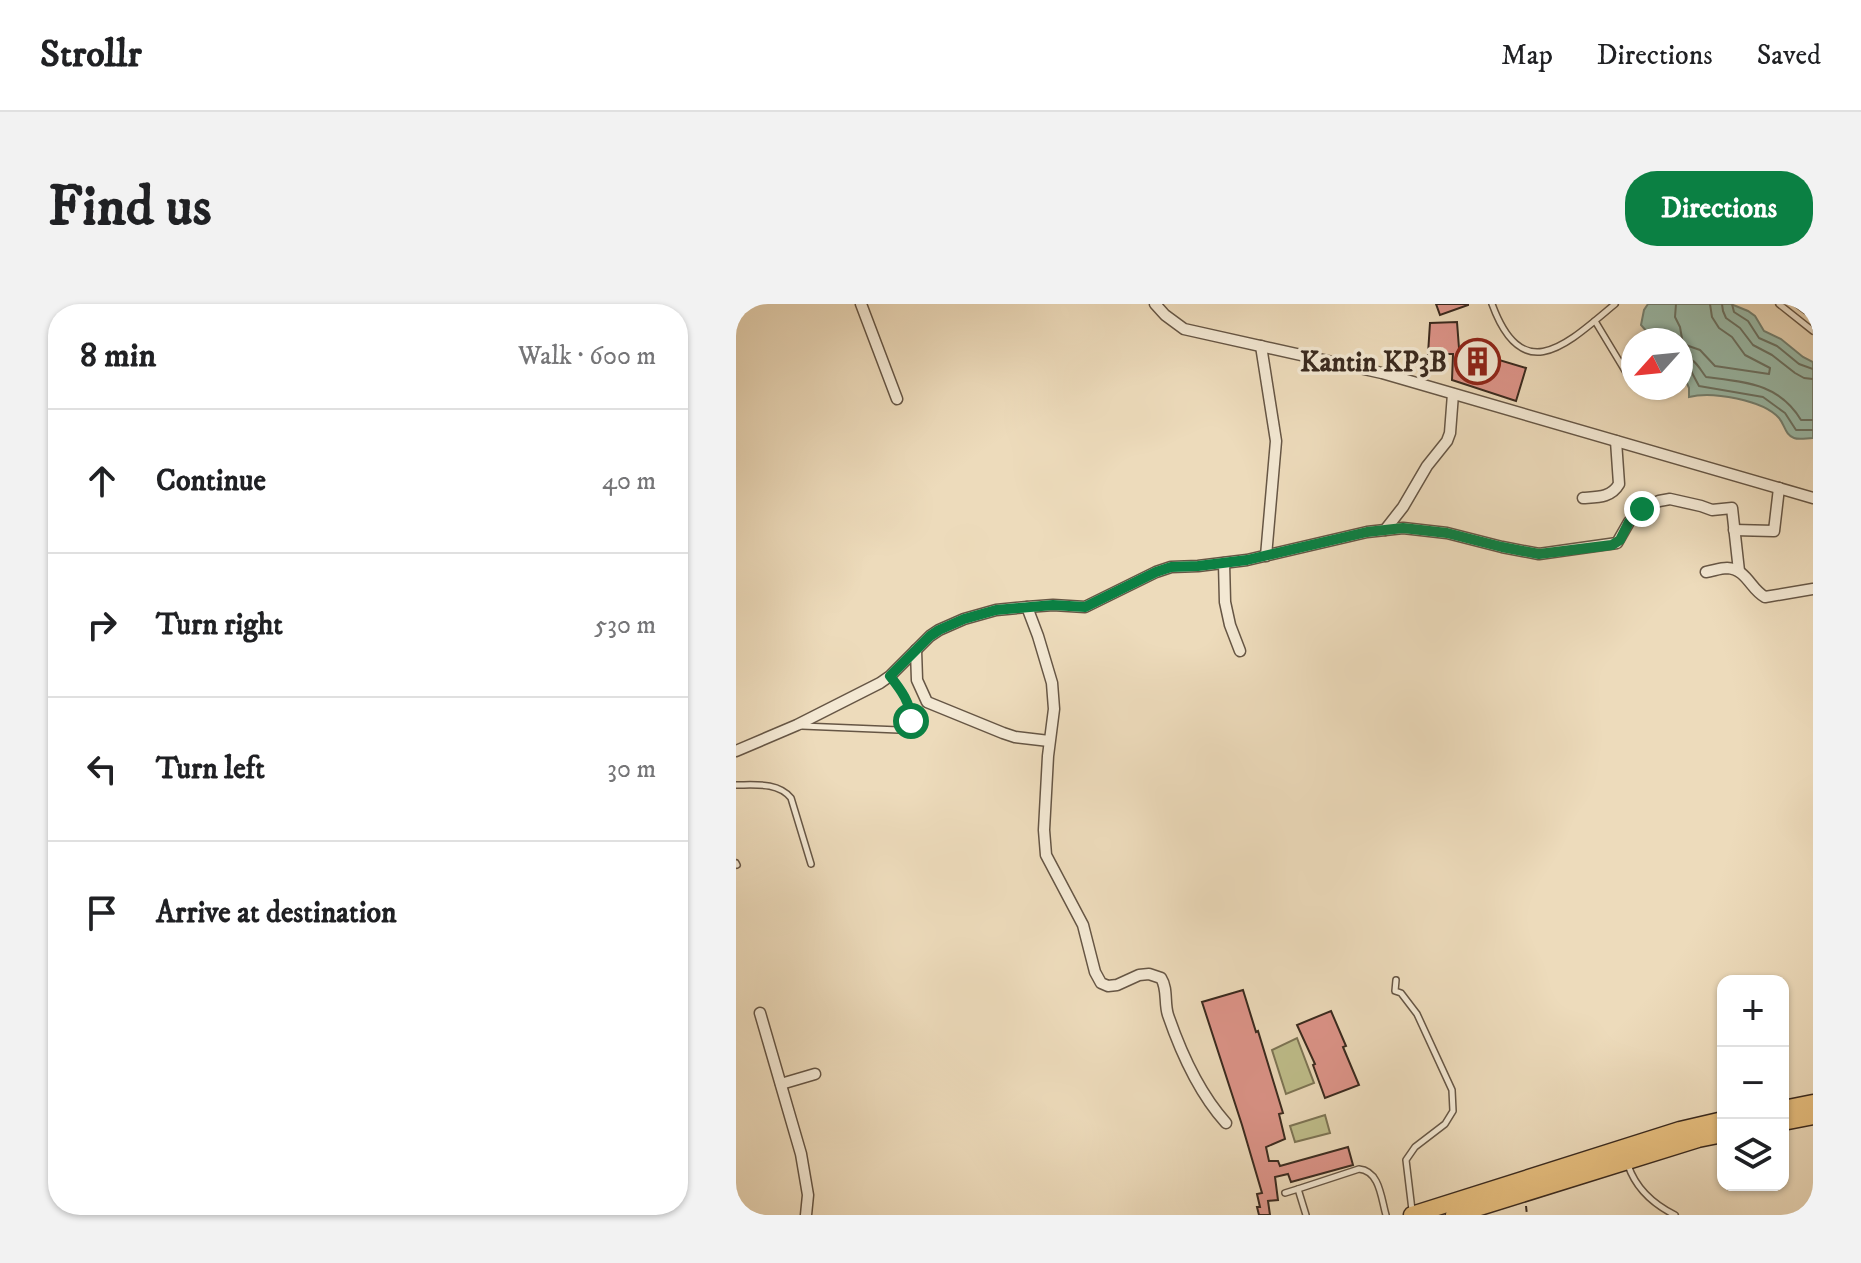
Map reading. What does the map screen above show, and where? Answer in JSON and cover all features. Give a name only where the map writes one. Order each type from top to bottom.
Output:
[{"type":"highway","points":[[1789,1108],[1813,1103]]},
{"type":"highway","points":[[1789,1121],[1813,1116]]},
{"type":"highway","points":[[1454,1215],[1680,1130],[1717,1121]]},
{"type":"highway","points":[[1412,1215],[1472,1207],[1717,1135]]},
{"type":"street","points":[[861,304],[897,399]]},
{"type":"street","points":[[1155,304],[1184,329],[1382,373],[1813,498]]},
{"type":"street","points":[[1261,346],[1276,441],[1266,556]]},
{"type":"street","points":[[1385,530],[1447,441],[1453,394]]},
{"type":"street","points":[[1583,498],[1609,495],[1616,490],[1619,484],[1616,441]]},
{"type":"street","points":[[1734,530],[1774,531],[1779,488]]},
{"type":"street","points":[[736,751],[797,725],[880,683],[939,630],[964,619],[996,610],[1053,605],[1085,607],[1171,567],[1266,556],[1367,532],[1403,528],[1447,533],[1539,554],[1612,545],[1620,540],[1629,522],[1642,509],[1651,503],[1670,499],[1712,510],[1732,508],[1739,571]]},
{"type":"street","points":[[1224,563],[1225,602],[1240,651]]},
{"type":"street","points":[[1706,572],[1729,568],[1742,572],[1762,596],[1813,589]]},
{"type":"street","points":[[1027,607],[1052,683],[1054,709],[1044,830],[1046,855],[1083,925],[1101,983],[1117,985],[1149,974],[1161,978],[1165,984],[1166,1010],[1179,1045],[1206,1098],[1226,1123]]},
{"type":"street","points":[[916,650],[917,680],[927,702],[1015,737],[1049,741]]},
{"type":"street","points":[[760,1013],[801,1154],[808,1195],[806,1215]]},
{"type":"street","points":[[781,1084],[815,1074]]},
{"type":"lane","points":[[1492,304],[1506,333],[1518,346],[1532,353],[1545,353],[1558,348],[1595,321],[1608,306],[1615,304]]},
{"type":"lane","points":[[1779,304],[1813,331]]},
{"type":"lane","points":[[1797,304],[1813,316]]},
{"type":"lane","points":[[1595,321],[1621,364]]},
{"type":"lane","points":[[797,725],[905,728],[911,721],[911,714],[907,701],[890,676]]},
{"type":"lane","points":[[736,785],[777,787],[791,798],[811,864]]},
{"type":"lane","points":[[1396,980],[1395,991],[1401,993],[1417,1014],[1452,1090],[1453,1111],[1445,1124],[1415,1147],[1406,1160],[1412,1215]]},
{"type":"lane","points":[[1627,1161],[1632,1177],[1649,1198],[1675,1215]]},
{"type":"lane","points":[[1285,1193],[1359,1169],[1367,1170],[1375,1178],[1386,1215]]},
{"type":"lane","points":[[1298,1189],[1306,1215]]},
{"type":"shaded area","points":[[1297,1038],[1314,1083],[1286,1094],[1272,1050]]},
{"type":"shaded area","points":[[1325,1115],[1330,1133],[1295,1142],[1290,1126]]},
{"type":"water","points":[[1648,304],[1731,304],[1755,316],[1764,331],[1813,362],[1813,438],[1791,437],[1779,418],[1750,402],[1711,395],[1693,396],[1693,328],[1644,328],[1641,325]]},
{"type":"building","name":"Kantin KP3B","points":[[1436,304],[1468,304],[1468,305],[1440,315]]},
{"type":"building","name":"Kantin KP3B","points":[[1457,322],[1459,348],[1526,368],[1516,401],[1452,380],[1453,354],[1428,354],[1430,323]]},
{"type":"building","points":[[1243,990],[1283,1113],[1279,1114],[1285,1139],[1266,1147],[1269,1161],[1278,1161],[1280,1166],[1348,1147],[1353,1165],[1291,1182],[1288,1174],[1275,1177],[1278,1200],[1268,1201],[1270,1215],[1259,1215],[1257,1194],[1262,1193],[1202,1002]]},
{"type":"building","points":[[1331,1011],[1359,1085],[1325,1098],[1315,1064],[1297,1025]]},
{"type":"place","name":"Kantin KP3B","points":[[1478,361]]},
{"type":"route","points":[[911,721],[907,701],[890,676],[930,636],[964,619],[996,610],[1053,605],[1090,606],[1171,567],[1247,560],[1367,532],[1403,528],[1447,533],[1539,554],[1612,545],[1620,540],[1629,522],[1642,509]]}]
